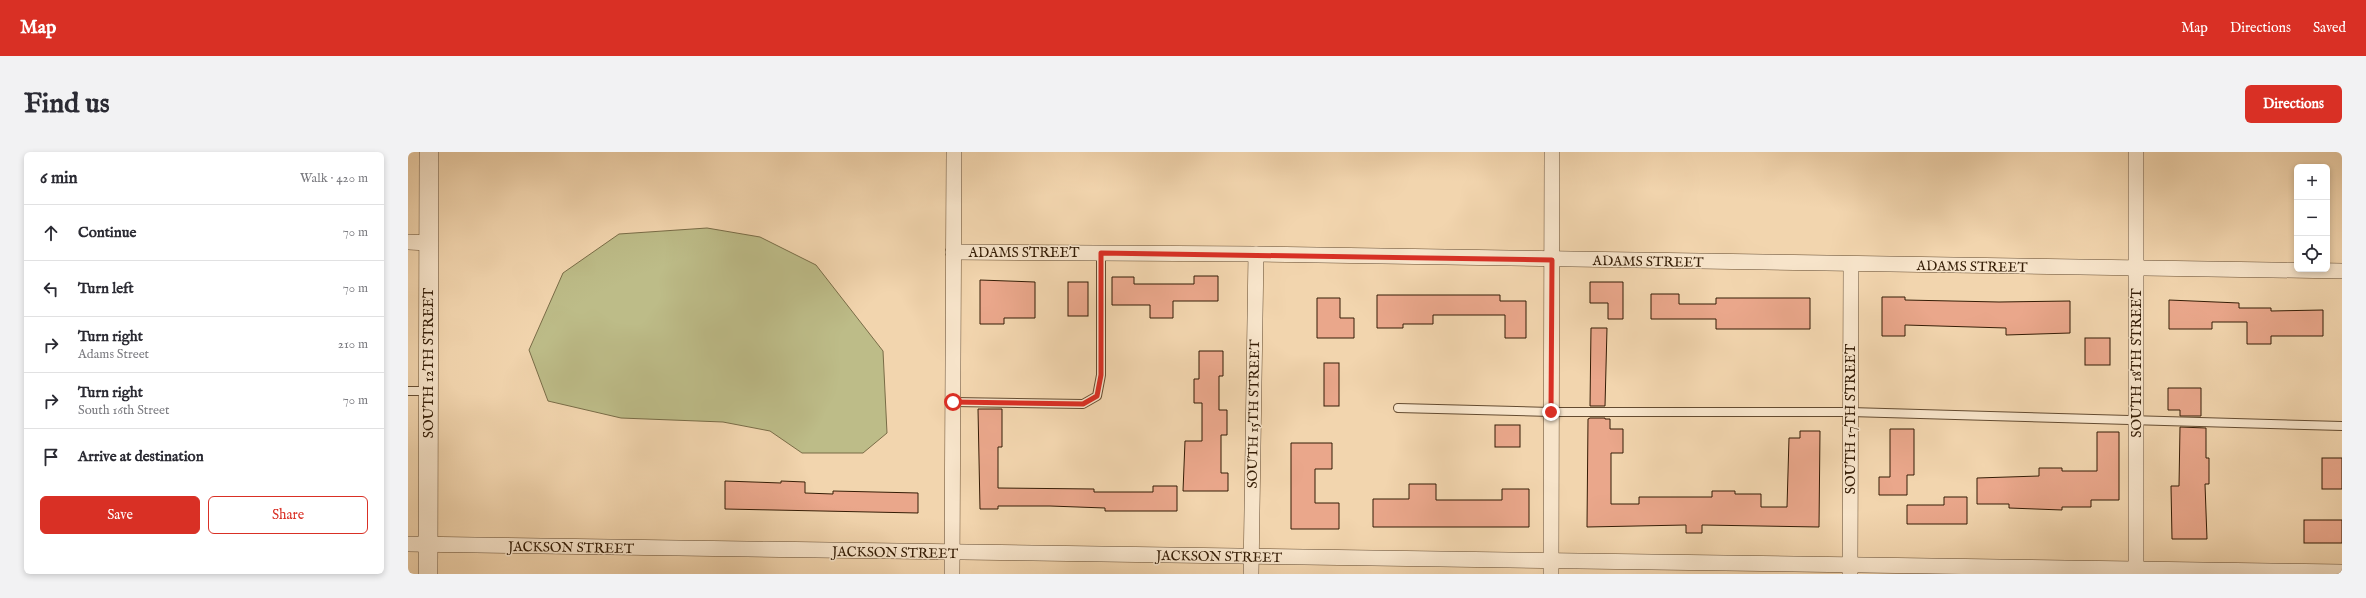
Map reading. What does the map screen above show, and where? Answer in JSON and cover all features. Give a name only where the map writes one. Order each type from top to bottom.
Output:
[{"type":"street","name":"SOUTH 12TH STREET","points":[[428,574],[429,152]]},
{"type":"street","points":[[952,574],[954,152]]},
{"type":"street","points":[[1551,567],[1552,152]]},
{"type":"street","name":"SOUTH 18TH STREET","points":[[2136,152],[2136,571]]},
{"type":"street","points":[[408,242],[429,243]]},
{"type":"street","name":"ADAMS STREET","points":[[953,252],[1256,254],[1552,260],[2342,270]]},
{"type":"street","name":"SOUTH 15TH STREET","points":[[1251,574],[1256,254]]},
{"type":"street","name":"SOUTH 17TH STREET","points":[[1850,569],[1851,264]]},
{"type":"street","name":"JACKSON STREET","points":[[408,544],[1251,557],[1551,567],[2342,572]]},
{"type":"lane","points":[[953,402],[1083,404],[1097,396],[1101,375],[1101,253]]},
{"type":"lane","points":[[408,391],[428,392]]},
{"type":"lane","points":[[1398,408],[1551,412],[1850,412],[2342,426]]},
{"type":"shaded area","points":[[707,228],[760,237],[816,265],[883,351],[887,433],[863,453],[802,453],[770,431],[723,422],[621,418],[548,401],[529,350],[563,273],[619,234]]},
{"type":"building","points":[[1194,276],[1218,276],[1218,301],[1173,301],[1173,318],[1150,318],[1150,305],[1112,305],[1112,277],[1134,277],[1134,284],[1194,284]]},
{"type":"building","points":[[980,280],[1035,282],[1035,318],[1004,318],[1004,324],[980,324]]},
{"type":"building","points":[[1068,282],[1088,282],[1088,316],[1068,316]]},
{"type":"building","points":[[1590,282],[1623,282],[1623,319],[1608,319],[1608,303],[1590,303]]},
{"type":"building","points":[[1651,294],[1679,294],[1679,304],[1716,304],[1716,298],[1810,298],[1810,329],[1716,329],[1716,319],[1651,319]]},
{"type":"building","points":[[1377,295],[1500,295],[1500,301],[1526,301],[1526,338],[1505,338],[1505,315],[1433,315],[1433,324],[1403,324],[1403,328],[1377,328]]},
{"type":"building","points":[[1882,297],[1905,297],[1905,300],[1999,302],[2070,301],[2070,333],[2006,335],[2006,328],[1905,325],[1905,336],[1882,336]]},
{"type":"building","points":[[1317,298],[1340,298],[1340,318],[1354,318],[1354,338],[1317,338]]},
{"type":"building","points":[[2169,300],[2239,303],[2239,308],[2271,308],[2271,311],[2323,310],[2323,336],[2271,336],[2271,344],[2247,344],[2247,322],[2212,322],[2212,329],[2169,329]]},
{"type":"building","points":[[1591,328],[1607,328],[1605,406],[1590,406]]},
{"type":"building","points":[[2085,338],[2110,338],[2110,365],[2085,365]]},
{"type":"building","points":[[1199,351],[1223,351],[1223,376],[1219,376],[1219,410],[1227,410],[1227,435],[1221,435],[1221,473],[1228,473],[1228,491],[1183,491],[1185,441],[1202,441],[1202,403],[1194,403],[1194,379],[1199,379]]},
{"type":"building","points":[[1324,363],[1339,363],[1339,406],[1324,406]]},
{"type":"building","points":[[2168,388],[2201,388],[2201,416],[2180,416],[2180,410],[2168,410]]},
{"type":"building","points":[[978,409],[1002,409],[1002,447],[998,447],[998,488],[1094,489],[1094,492],[1153,492],[1153,486],[1177,486],[1177,511],[1105,511],[1105,508],[1050,506],[998,506],[998,509],[980,509]]},
{"type":"building","points":[[1588,419],[1610,419],[1610,429],[1623,429],[1623,453],[1611,453],[1611,504],[1639,504],[1639,497],[1712,497],[1712,491],[1735,491],[1735,494],[1761,494],[1761,507],[1787,507],[1789,438],[1800,438],[1800,431],[1820,431],[1819,527],[1702,525],[1702,533],[1686,533],[1686,525],[1587,527]]},
{"type":"building","points":[[1495,425],[1520,425],[1520,447],[1495,447]]},
{"type":"building","points":[[2180,427],[2206,428],[2206,458],[2209,458],[2209,484],[2205,484],[2207,539],[2172,539],[2171,486],[2179,486]]},
{"type":"building","points":[[1890,429],[1914,429],[1914,475],[1907,475],[1907,495],[1879,495],[1879,477],[1890,477]]},
{"type":"building","points":[[2097,432],[2119,432],[2119,500],[2091,500],[2091,507],[2062,507],[2062,510],[2009,508],[2009,504],[1977,504],[1977,478],[2039,476],[2039,468],[2062,468],[2062,471],[2097,471]]},
{"type":"building","points":[[1291,443],[1332,443],[1332,469],[1315,469],[1315,503],[1339,503],[1339,529],[1291,529]]},
{"type":"building","points":[[2322,458],[2342,458],[2342,489],[2322,489]]},
{"type":"building","points":[[725,481],[781,483],[781,481],[805,482],[805,493],[833,494],[833,491],[918,493],[918,513],[725,509]]},
{"type":"building","points":[[1409,484],[1436,484],[1436,500],[1502,500],[1502,489],[1529,489],[1529,527],[1373,527],[1373,499],[1409,499]]},
{"type":"building","points":[[1944,497],[1967,497],[1967,524],[1907,524],[1907,505],[1944,505]]},
{"type":"building","points":[[2304,520],[2342,520],[2342,543],[2304,543]]},
{"type":"route","points":[[953,402],[1083,404],[1097,396],[1101,375],[1101,253],[1256,254],[1552,260],[1551,412]]}]
